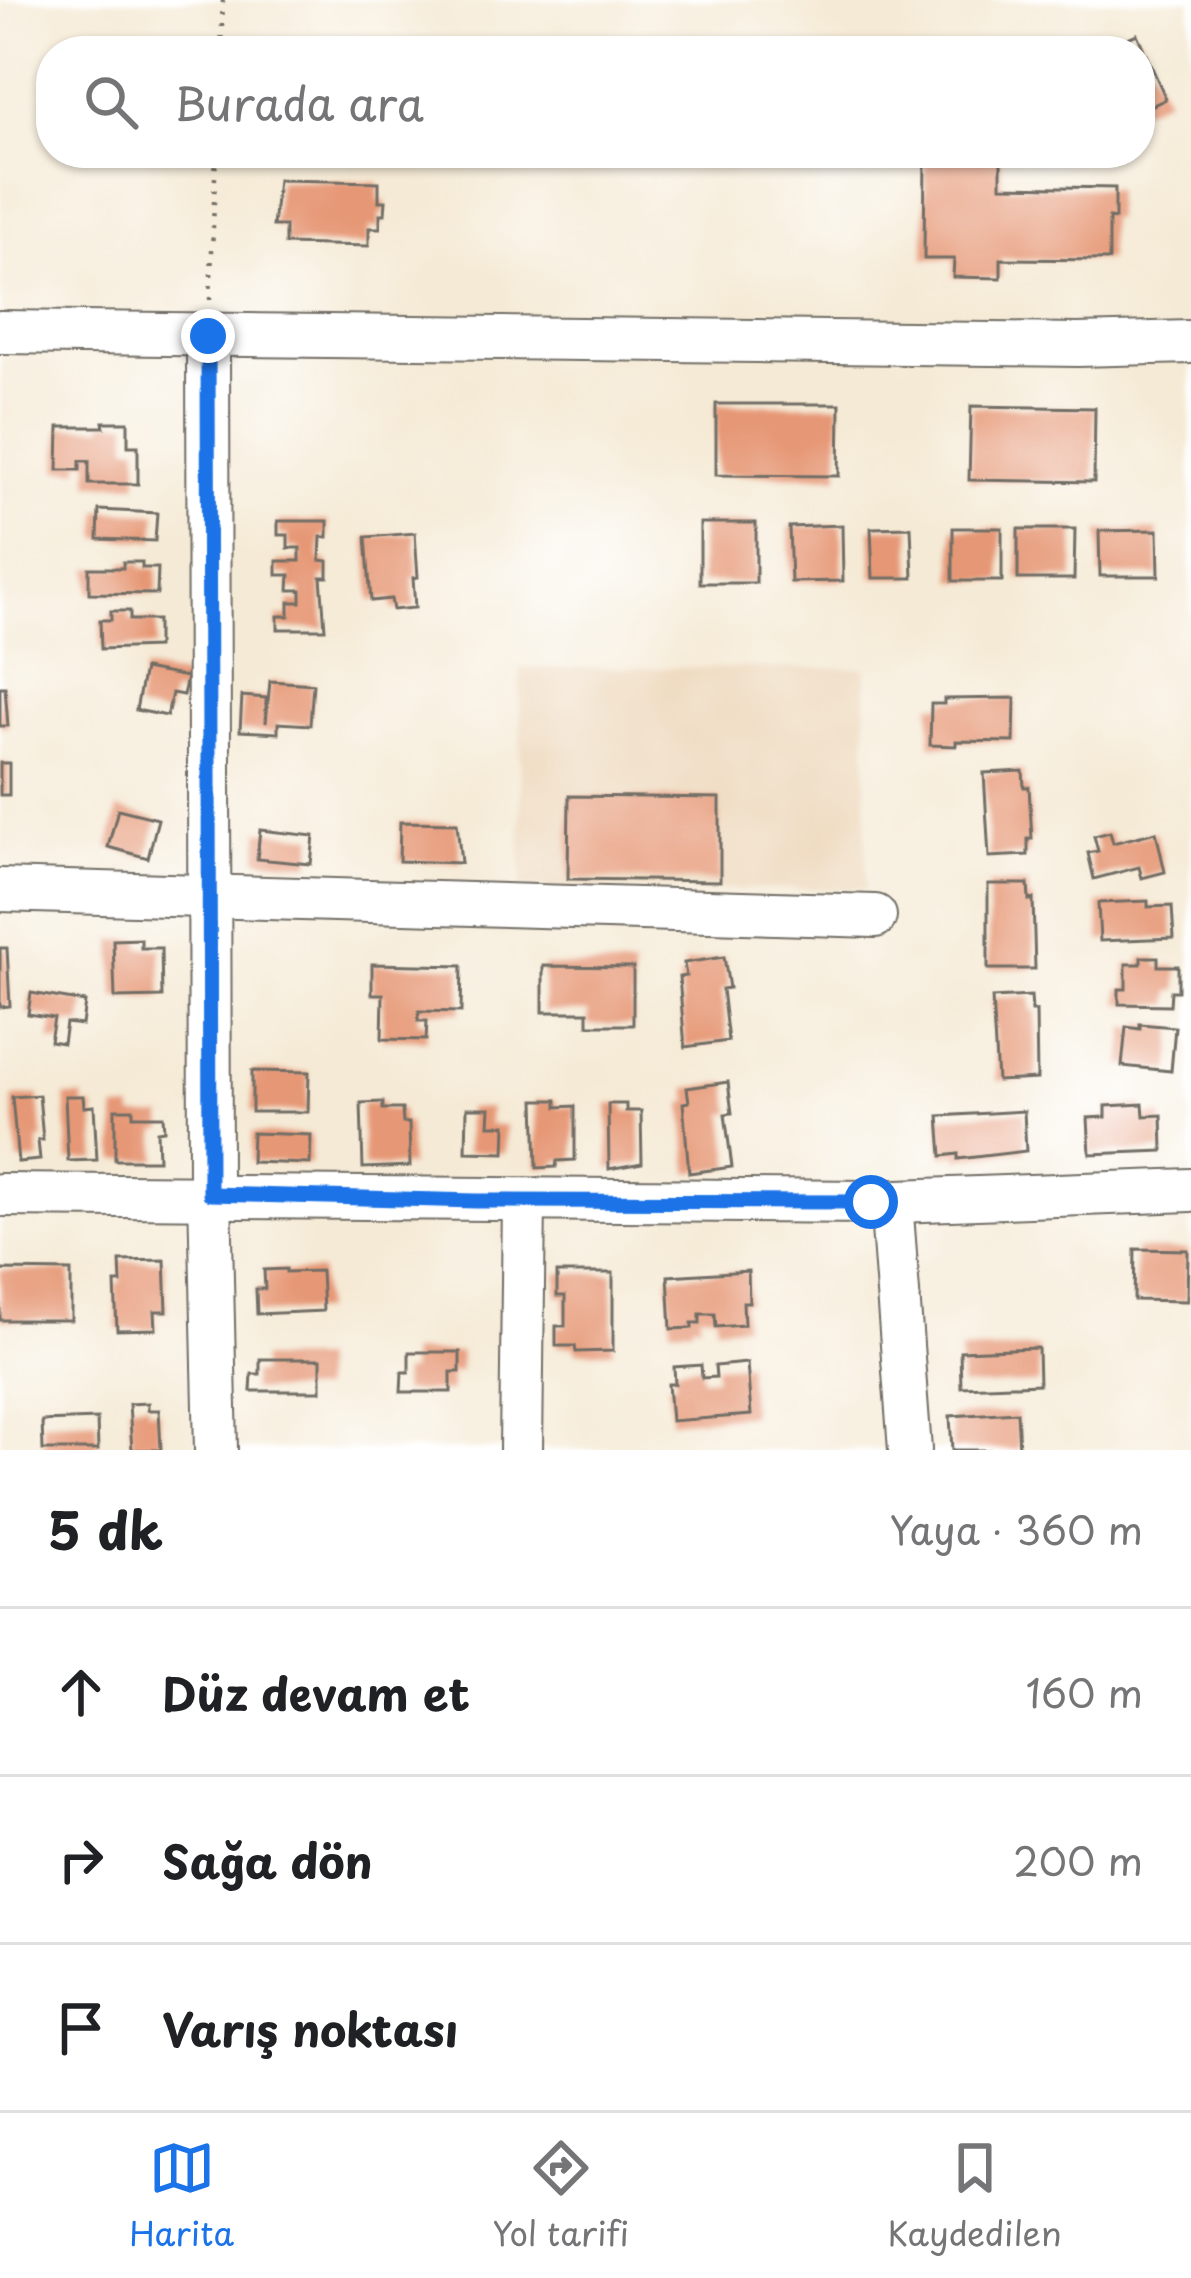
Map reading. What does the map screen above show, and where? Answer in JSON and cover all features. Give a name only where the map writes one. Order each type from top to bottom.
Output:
[{"type":"street","points":[[0,332],[1078,345],[1191,342]]},
{"type":"street","points":[[208,336],[210,1194],[216,1450]]},
{"type":"street","points":[[0,890],[875,916]]},
{"type":"street","points":[[0,1195],[891,1201],[1191,1190]]},
{"type":"street","points":[[521,1450],[524,1201]]},
{"type":"street","points":[[891,1201],[910,1450]]},
{"type":"path","points":[[222,36],[224,0]]},
{"type":"path","points":[[208,336],[215,168]]},
{"type":"shaded area","points":[[520,668],[866,668],[866,889],[521,889]]},
{"type":"building","points":[[1155,74],[1166,99],[1155,104]]},
{"type":"building","points":[[925,168],[1001,168],[1001,186],[1115,188],[1109,260],[1001,259],[1001,278],[953,277],[954,259],[924,259]]},
{"type":"building","points":[[278,180],[379,182],[379,201],[386,201],[380,228],[369,228],[369,246],[285,244],[285,226],[273,226]]},
{"type":"building","points":[[716,404],[840,404],[839,476],[716,475]]},
{"type":"building","points":[[971,406],[1095,408],[1094,482],[969,480]]},
{"type":"building","points":[[103,422],[128,422],[128,446],[138,446],[138,484],[89,484],[89,461],[80,461],[80,470],[58,470],[59,427],[104,427]]},
{"type":"building","points":[[99,510],[157,513],[155,541],[98,539]]},
{"type":"building","points":[[278,521],[328,521],[328,537],[321,537],[320,560],[328,561],[328,577],[321,577],[325,629],[278,629],[278,616],[289,616],[289,602],[301,602],[301,590],[289,590],[290,575],[277,575],[277,561],[300,561],[300,548],[288,548],[288,535],[278,535]]},
{"type":"building","points":[[700,523],[756,523],[756,583],[700,583]]},
{"type":"building","points":[[842,525],[843,581],[791,582],[789,527]]},
{"type":"building","points":[[911,527],[913,578],[873,578],[871,528]]},
{"type":"building","points":[[953,528],[1002,528],[1002,581],[953,581]]},
{"type":"building","points":[[1018,529],[1075,529],[1074,579],[1018,579]]},
{"type":"building","points":[[1158,530],[1159,576],[1100,576],[1099,531]]},
{"type":"building","points":[[415,533],[415,608],[393,610],[391,599],[371,601],[366,537]]},
{"type":"building","points":[[123,562],[158,568],[157,594],[89,593],[89,568],[123,568]]},
{"type":"building","points":[[111,611],[130,611],[130,620],[157,620],[157,647],[101,649],[100,620],[111,620]]},
{"type":"building","points":[[144,669],[187,677],[183,695],[172,693],[167,716],[136,710]]},
{"type":"building","points":[[270,681],[313,684],[310,725],[278,723],[278,733],[240,731],[242,696],[266,698],[266,723]]},
{"type":"building","points":[[0,687],[5,687],[8,726],[0,726]]},
{"type":"building","points":[[1015,698],[1014,742],[930,745],[931,704],[944,704],[944,699]]},
{"type":"building","points":[[0,763],[9,763],[9,795],[0,795]]},
{"type":"building","points":[[1023,771],[1024,787],[1029,787],[1032,839],[1028,839],[1028,855],[989,857],[984,773]]},
{"type":"building","points":[[569,796],[720,798],[720,881],[568,879]]},
{"type":"building","points":[[118,809],[158,819],[148,858],[108,847]]},
{"type":"building","points":[[400,822],[457,823],[461,863],[399,861]]},
{"type":"building","points":[[260,830],[314,836],[311,864],[257,859]]},
{"type":"building","points":[[1110,832],[1113,843],[1156,832],[1165,872],[1142,878],[1139,867],[1094,879],[1088,853],[1098,851],[1094,836]]},
{"type":"building","points":[[988,884],[1028,884],[1029,900],[1033,899],[1035,969],[988,969]]},
{"type":"building","points":[[1148,901],[1148,907],[1172,906],[1174,938],[1100,941],[1098,903]]},
{"type":"building","points":[[141,939],[141,948],[161,948],[162,997],[115,998],[113,940]]},
{"type":"building","points":[[0,948],[7,948],[10,1006],[0,1007]]},
{"type":"building","points":[[724,957],[728,1041],[685,1047],[679,977],[686,976],[684,963]]},
{"type":"building","points":[[1141,957],[1158,957],[1158,966],[1178,966],[1178,991],[1171,991],[1170,1005],[1119,1004],[1119,989],[1126,989],[1126,964],[1141,964]]},
{"type":"building","points":[[372,964],[462,966],[461,1012],[419,1011],[418,1021],[427,1021],[426,1040],[382,1039],[383,994],[372,994]]},
{"type":"building","points":[[543,966],[633,967],[633,1025],[588,1025],[588,1012],[543,1012]]},
{"type":"building","points":[[31,993],[85,1002],[82,1025],[66,1023],[63,1043],[50,1041],[54,1018],[28,1014]]},
{"type":"building","points":[[1031,996],[1032,1011],[1036,1011],[1037,1079],[997,1081],[992,998]]},
{"type":"building","points":[[1140,1024],[1175,1027],[1171,1071],[1122,1066],[1126,1027],[1140,1029]]},
{"type":"building","points":[[252,1071],[309,1072],[308,1112],[252,1112]]},
{"type":"building","points":[[728,1082],[732,1113],[725,1114],[732,1167],[689,1173],[683,1103],[689,1102],[687,1088]]},
{"type":"building","points":[[39,1095],[40,1160],[18,1162],[12,1097]]},
{"type":"building","points":[[65,1096],[83,1096],[84,1107],[94,1106],[97,1160],[68,1161]]},
{"type":"building","points":[[535,1100],[557,1100],[557,1107],[575,1106],[575,1160],[537,1168]]},
{"type":"building","points":[[383,1102],[383,1109],[402,1109],[403,1123],[409,1123],[410,1166],[363,1168],[361,1103]]},
{"type":"building","points":[[608,1104],[626,1104],[626,1111],[641,1111],[642,1163],[609,1169]]},
{"type":"building","points":[[1143,1104],[1144,1116],[1162,1115],[1163,1151],[1090,1154],[1088,1118],[1106,1117],[1106,1106]]},
{"type":"building","points":[[467,1108],[490,1108],[489,1125],[506,1125],[505,1153],[466,1152]]},
{"type":"building","points":[[115,1109],[133,1109],[133,1116],[163,1116],[164,1130],[157,1131],[158,1160],[115,1160]]},
{"type":"building","points":[[1024,1111],[1026,1151],[958,1159],[958,1154],[942,1156],[939,1116]]},
{"type":"building","points":[[252,1133],[311,1135],[310,1164],[251,1162]]},
{"type":"building","points":[[1135,1249],[1188,1250],[1187,1301],[1134,1300]]},
{"type":"building","points":[[165,1260],[167,1311],[155,1311],[156,1329],[117,1330],[115,1283],[121,1283],[120,1261]]},
{"type":"building","points":[[0,1270],[71,1271],[71,1320],[0,1320]]},
{"type":"building","points":[[264,1270],[321,1271],[323,1311],[257,1314],[256,1289],[265,1289]]},
{"type":"building","points":[[748,1271],[744,1325],[716,1327],[715,1314],[700,1314],[700,1323],[692,1323],[692,1328],[671,1329],[668,1276]]},
{"type":"building","points":[[557,1273],[613,1273],[613,1351],[576,1352],[575,1346],[556,1346],[556,1326],[565,1326],[565,1296],[557,1296]]},
{"type":"building","points":[[1038,1348],[1039,1384],[961,1387],[960,1351]]},
{"type":"building","points":[[409,1352],[460,1352],[460,1372],[451,1372],[451,1392],[401,1392],[402,1372],[409,1372]]},
{"type":"building","points":[[260,1359],[321,1359],[321,1391],[251,1391],[252,1374],[260,1374]]},
{"type":"building","points":[[747,1363],[751,1415],[671,1421],[668,1384],[675,1384],[674,1367],[701,1365],[702,1378],[716,1377],[715,1366]]},
{"type":"building","points":[[148,1403],[148,1410],[159,1410],[161,1450],[132,1450],[129,1404]]},
{"type":"building","points":[[1017,1412],[1019,1450],[952,1450],[950,1416]]},
{"type":"building","points":[[97,1419],[98,1450],[43,1450],[42,1421]]},
{"type":"route","points":[[208,336],[210,1194],[476,1201],[871,1202]]}]
